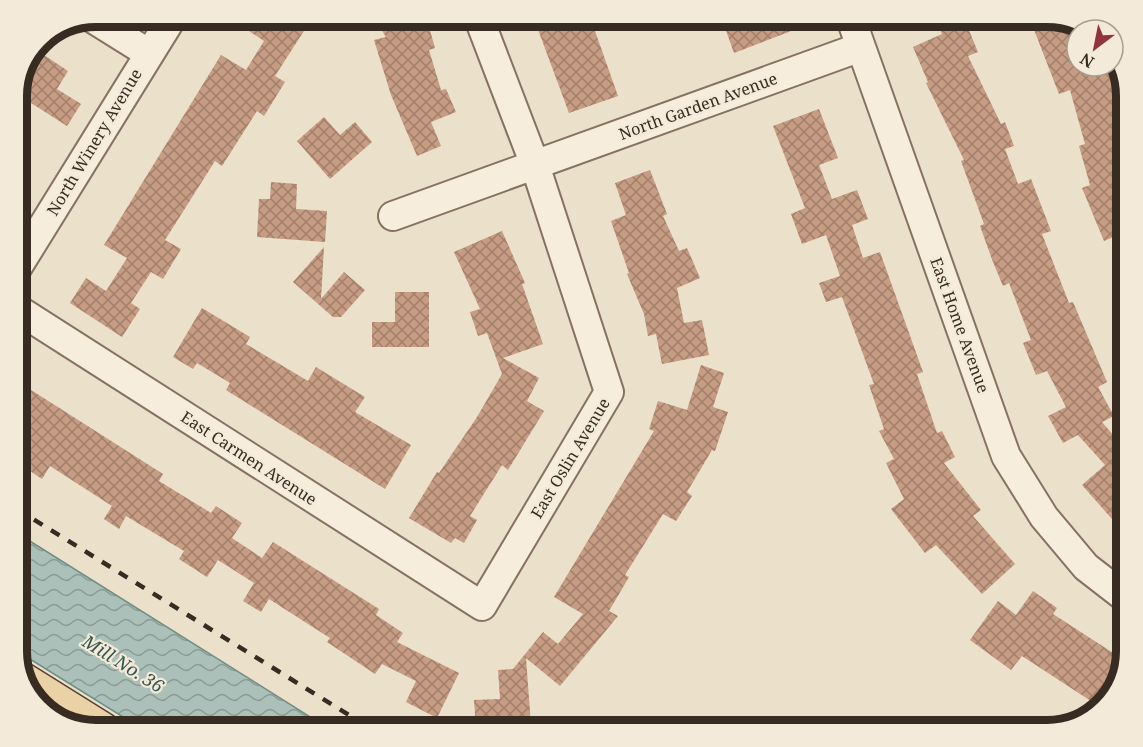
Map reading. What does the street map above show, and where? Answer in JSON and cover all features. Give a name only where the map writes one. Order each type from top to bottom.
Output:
[{"type":"main road","points":[[40,691],[86,719]]},
{"type":"street","points":[[106,27],[148,53]]},
{"type":"street","name":"North Winery Avenue","points":[[27,252],[166,27]]},
{"type":"street","name":"East Oslin Avenue","points":[[482,27],[535,165],[609,392],[482,606]]},
{"type":"street","name":"East Home Avenue","points":[[854,27],[1006,456],[1051,525],[1086,567],[1116,590]]},
{"type":"street","name":"North Garden Avenue","points":[[535,165],[861,46]]},
{"type":"street","points":[[393,216],[535,165]]},
{"type":"street","name":"East Carmen Avenue","points":[[27,315],[482,606]]},
{"type":"water","name":"Mill No. 36","points":[[27,539],[315,720],[128,720],[27,657]]},
{"type":"building","points":[[247,27],[306,27],[275,76],[285,82],[264,116],[257,111],[222,166],[215,161],[165,240],[181,249],[163,279],[151,272],[131,303],[140,309],[122,337],[70,303],[86,278],[106,291],[127,258],[104,245],[221,55],[246,70],[264,41],[246,29]]},
{"type":"building","points":[[380,27],[429,27],[435,48],[429,50],[441,90],[446,89],[456,112],[431,122],[441,146],[417,156],[391,95],[374,40],[386,37]]},
{"type":"building","points":[[537,27],[604,27],[595,31],[618,96],[569,113]]},
{"type":"building","points":[[728,27],[802,27],[734,53],[725,28]]},
{"type":"building","points":[[939,27],[968,27],[978,52],[968,56],[1001,124],[1005,122],[1014,146],[1005,149],[1018,184],[1031,179],[1051,231],[1042,234],[1069,303],[1073,302],[1107,382],[1098,387],[1114,416],[1102,422],[1116,438],[1116,524],[1082,485],[1105,465],[1078,435],[1063,443],[1048,416],[1066,407],[1047,371],[1036,375],[1023,343],[1031,340],[1009,283],[1003,286],[993,262],[980,226],[984,224],[961,161],[964,160],[926,83],[928,82],[913,47],[942,34]]},
{"type":"building","points":[[1033,27],[1065,30],[1065,78],[1113,78],[1115,83],[1116,236],[1104,241],[1082,188],[1090,185],[1079,146],[1085,144],[1070,90],[1059,94]]},
{"type":"building","points":[[44,55],[68,71],[57,89],[81,104],[67,126],[27,100],[29,78]]},
{"type":"building","points":[[819,109],[838,158],[819,165],[832,199],[857,190],[868,219],[852,225],[863,258],[880,252],[923,372],[917,374],[937,433],[942,431],[955,457],[944,463],[981,510],[973,516],[1015,564],[982,594],[936,545],[925,553],[891,509],[904,499],[886,463],[894,459],[879,431],[884,429],[869,385],[874,384],[842,297],[826,302],[819,283],[840,276],[826,235],[802,244],[791,214],[805,208],[773,126]]},
{"type":"building","points":[[324,117],[340,135],[355,122],[372,142],[330,179],[297,141]]},
{"type":"building","points":[[650,170],[667,214],[663,216],[679,251],[687,248],[700,278],[677,288],[684,323],[702,320],[709,355],[662,364],[656,334],[648,336],[644,314],[627,274],[629,273],[611,221],[626,215],[615,183]]},
{"type":"building","points":[[271,182],[297,184],[296,209],[327,211],[325,242],[257,237],[259,199],[270,199]]},
{"type":"building","points":[[502,231],[525,283],[522,284],[543,344],[503,358],[539,378],[527,401],[544,411],[508,470],[502,465],[470,516],[477,520],[464,543],[455,538],[451,543],[409,518],[437,472],[439,473],[477,417],[502,374],[487,333],[478,336],[470,312],[480,309],[454,252]]},
{"type":"building","points":[[324,247],[321,299],[344,272],[365,290],[341,317],[333,317],[293,282]]},
{"type":"building","points":[[395,292],[429,292],[429,347],[372,347],[372,322],[395,322]]},
{"type":"building","points":[[202,308],[250,337],[246,344],[308,381],[316,367],[365,397],[355,412],[411,445],[385,489],[226,390],[230,383],[197,363],[193,369],[173,357]]},
{"type":"building","points":[[701,365],[724,373],[713,407],[728,412],[715,451],[712,450],[687,492],[692,496],[676,521],[663,514],[625,575],[629,577],[609,611],[618,616],[560,686],[526,658],[531,720],[475,720],[474,700],[500,699],[498,670],[513,669],[543,632],[558,644],[583,614],[554,597],[654,431],[649,429],[658,401],[687,410]]},
{"type":"building","points":[[27,387],[163,474],[159,481],[211,513],[216,506],[242,523],[232,538],[262,558],[273,542],[379,609],[376,615],[403,633],[397,642],[459,673],[437,718],[406,702],[416,681],[382,664],[375,674],[327,642],[330,638],[269,599],[261,612],[243,601],[254,583],[218,560],[207,577],[179,559],[184,551],[126,516],[119,529],[104,519],[112,506],[50,466],[42,479],[27,469]]},
{"type":"building","points":[[1033,591],[1057,608],[1053,614],[1116,655],[1114,669],[1109,681],[1093,702],[1022,656],[1011,670],[970,640],[998,601],[1016,615]]},
{"type":"railway","points":[[27,515],[357,720]]}]
